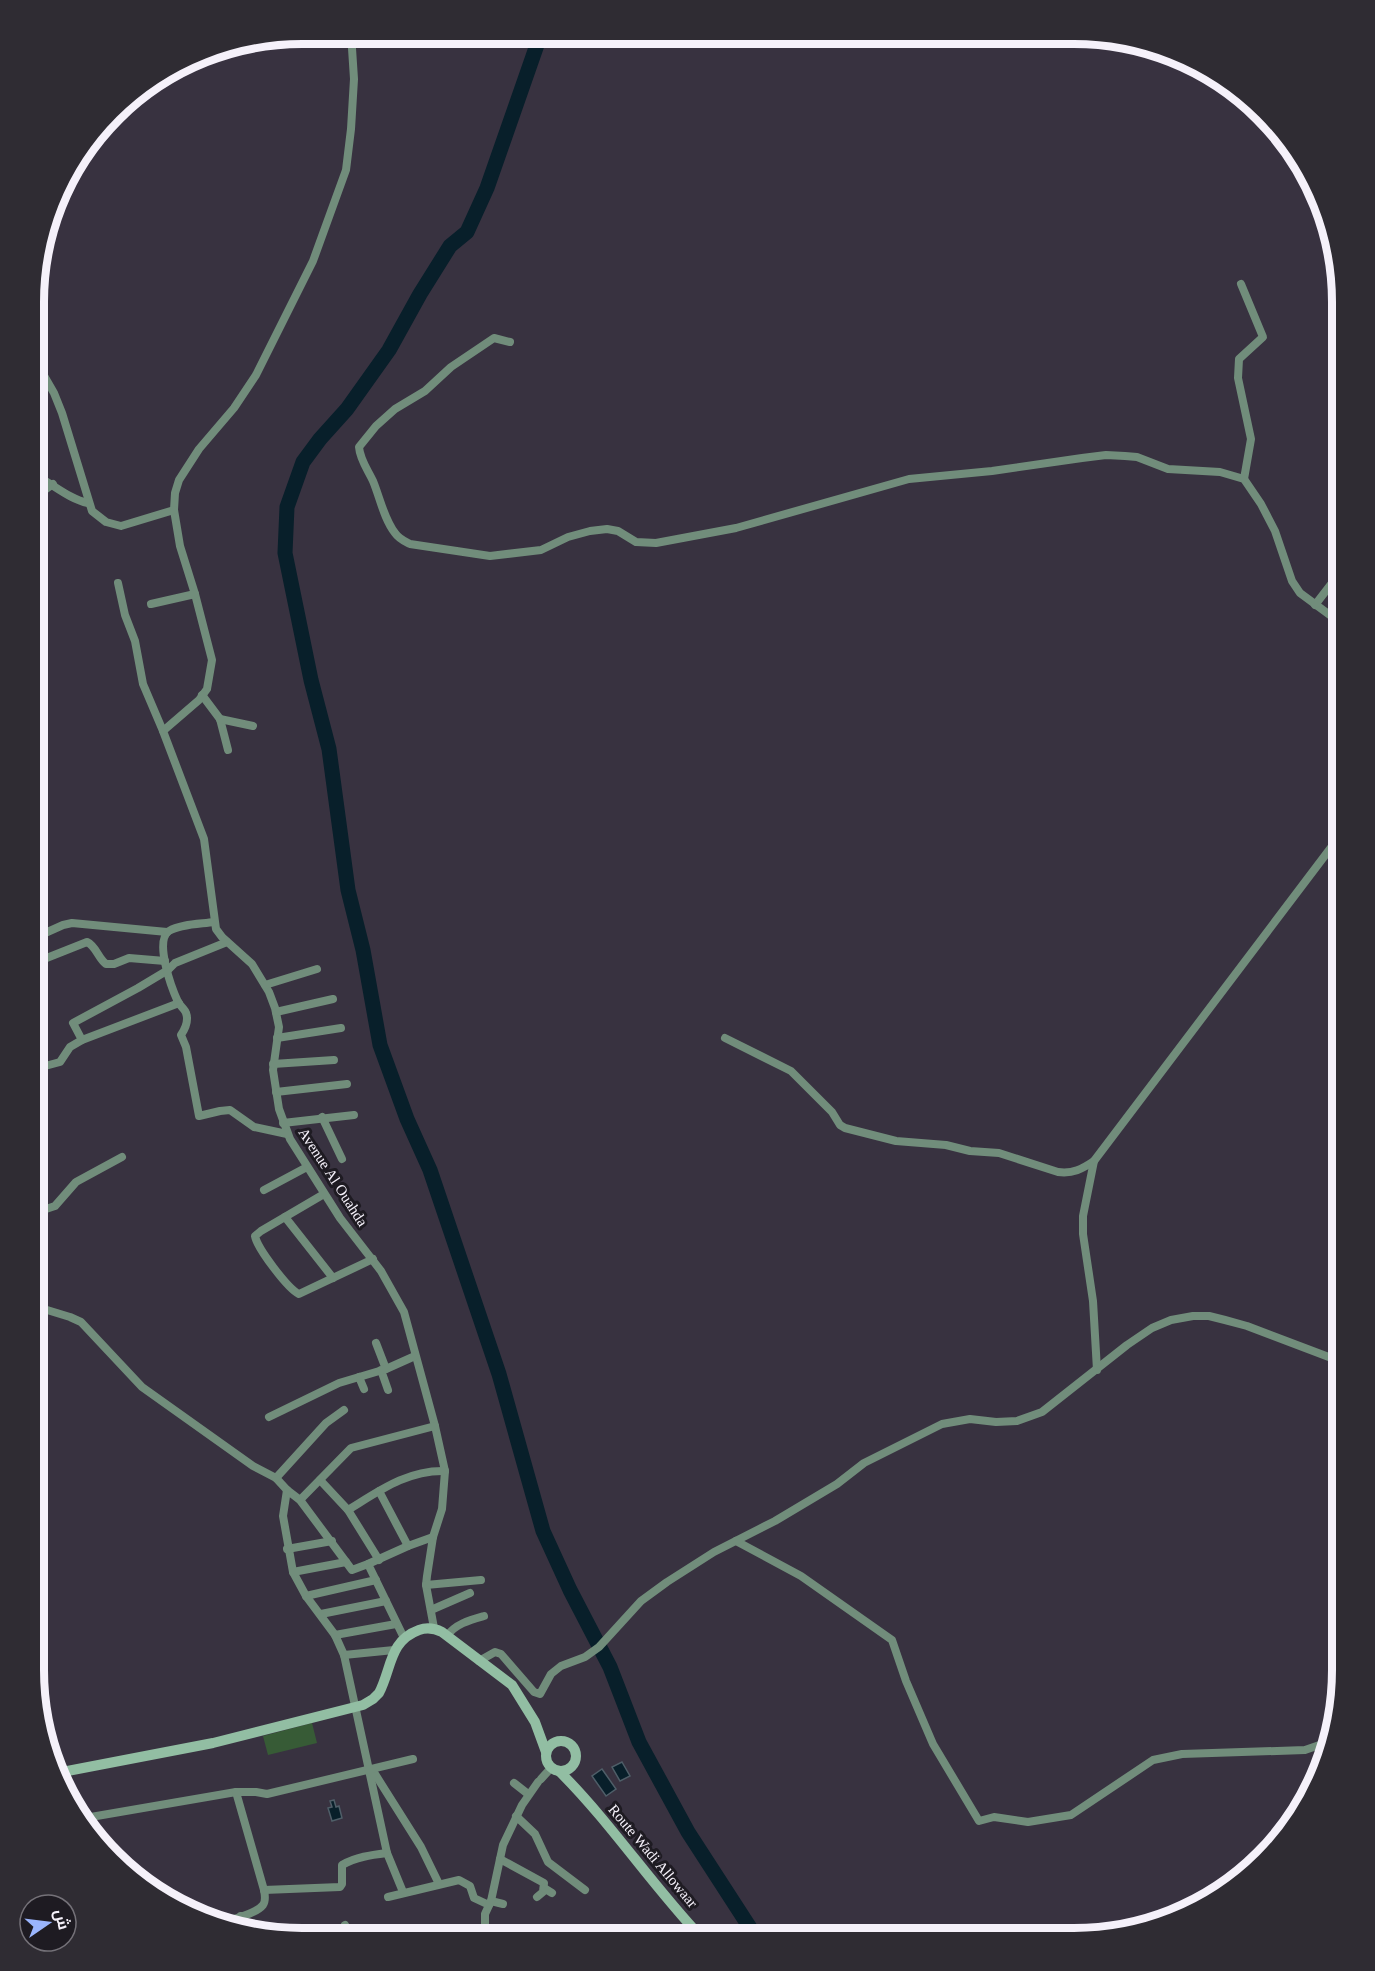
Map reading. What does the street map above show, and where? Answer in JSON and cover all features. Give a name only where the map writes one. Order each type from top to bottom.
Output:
[{"type":"street","points":[[163,731],[207,689],[211,667],[211,652],[180,546],[174,510],[175,493],[188,465],[234,408],[256,375],[313,261],[346,170],[354,79],[352,44]]},
{"type":"street","points":[[1241,284],[1263,337],[1239,359],[1238,378],[1251,439],[1244,479]]},
{"type":"street","points":[[510,342],[494,338],[451,367],[425,392],[395,409],[382,420],[359,447],[360,456],[373,480],[388,522],[401,540],[418,546],[490,556],[541,549],[568,537],[607,529],[618,531],[636,542],[656,543],[736,528],[909,478],[993,471],[1106,455],[1137,458],[1168,469],[1220,472],[1244,479],[1261,504],[1275,531],[1292,581],[1300,593],[1332,617]]},
{"type":"street","points":[[44,376],[62,413],[92,511],[106,522],[121,526],[174,510]]},
{"type":"street","points":[[44,481],[53,484],[72,498],[88,503]]},
{"type":"street","points":[[44,490],[53,484]]},
{"type":"street","name":"Avenue Al Ouahda","points":[[118,583],[125,615],[135,641],[143,684],[204,839],[216,929],[252,964],[265,985],[276,1012],[279,1027],[273,1064],[283,1123],[324,1194],[373,1259],[404,1312],[445,1471],[442,1509],[433,1537],[426,1585],[434,1628]]},
{"type":"street","points":[[1315,605],[1332,583]]},
{"type":"street","points":[[151,604],[195,594]]},
{"type":"street","points":[[202,695],[220,718],[228,750]]},
{"type":"street","points":[[220,718],[254,726]]},
{"type":"street","points":[[725,1038],[791,1071],[845,1128],[896,1142],[946,1145],[970,1151],[999,1153],[1058,1172],[1068,1173],[1079,1170],[1094,1161],[1276,918],[1332,848]]},
{"type":"street","points":[[44,934],[72,923],[167,932],[177,928],[214,922]]},
{"type":"street","points":[[167,932],[164,936],[163,949],[178,1003],[187,1014],[187,1026],[182,1035],[199,1116],[230,1110],[254,1127],[288,1134]]},
{"type":"street","points":[[44,959],[87,942],[106,964],[114,964],[129,958],[166,965]]},
{"type":"street","points":[[82,1040],[73,1023],[166,965],[227,942]]},
{"type":"street","points":[[265,985],[317,969]]},
{"type":"street","points":[[276,1012],[333,999]]},
{"type":"street","points":[[44,1067],[60,1062],[70,1047],[82,1040],[178,1003]]},
{"type":"street","points":[[277,1038],[341,1028]]},
{"type":"street","points":[[273,1064],[334,1060]]},
{"type":"street","points":[[276,1092],[347,1084]]},
{"type":"street","points":[[283,1123],[354,1115]]},
{"type":"street","points":[[322,1118],[342,1159]]},
{"type":"street","points":[[44,1210],[55,1206],[76,1182],[122,1157]]},
{"type":"street","points":[[1094,1161],[1083,1216],[1083,1234],[1093,1301],[1097,1370]]},
{"type":"street","points":[[264,1190],[307,1167]]},
{"type":"street","points":[[324,1194],[255,1236],[261,1249],[291,1289],[296,1294],[303,1294],[373,1259]]},
{"type":"street","points":[[285,1217],[333,1278]]},
{"type":"street","points":[[44,1309],[81,1322],[142,1387],[253,1466],[276,1478],[286,1490],[300,1500],[352,1570],[433,1537]]},
{"type":"street","points":[[479,1661],[495,1652],[501,1654],[534,1692],[540,1694],[551,1674],[561,1666],[585,1657],[599,1647],[641,1601],[676,1576],[837,1484],[864,1463],[930,1429],[958,1420],[1017,1421],[1031,1416],[1053,1405],[1127,1345],[1152,1328],[1171,1320],[1209,1316],[1247,1326],[1332,1358]]},
{"type":"street","points":[[376,1342],[388,1390]]},
{"type":"street","points":[[269,1417],[339,1383],[383,1370],[415,1356]]},
{"type":"street","points":[[360,1377],[364,1389]]},
{"type":"street","points":[[276,1478],[326,1424],[344,1410]]},
{"type":"street","points":[[300,1500],[351,1448],[435,1426]]},
{"type":"street","points":[[348,1510],[397,1481],[426,1471],[445,1471]]},
{"type":"street","points":[[320,1480],[348,1510],[379,1560]]},
{"type":"street","points":[[286,1490],[283,1516],[287,1549],[293,1572],[306,1596],[335,1635],[344,1655],[387,1853],[403,1892]]},
{"type":"street","points":[[379,1491],[408,1546]]},
{"type":"street","points":[[287,1549],[332,1541]]},
{"type":"street","points":[[736,1541],[801,1575],[892,1640],[906,1681],[933,1744],[980,1821],[994,1817],[1028,1822],[1071,1815],[1154,1760],[1182,1754],[1305,1750],[1321,1745]]},
{"type":"street","points":[[293,1572],[346,1562]]},
{"type":"street","points":[[368,1564],[404,1638]]},
{"type":"street","points":[[306,1596],[376,1580]]},
{"type":"street","points":[[426,1585],[481,1580]]},
{"type":"street","points":[[431,1610],[470,1593]]},
{"type":"street","points":[[321,1614],[386,1601]]},
{"type":"street","points":[[447,1636],[465,1622],[484,1616]]},
{"type":"street","points":[[335,1635],[396,1624]]},
{"type":"street","points":[[65,1772],[235,1738],[356,1707],[373,1699],[379,1693],[394,1650],[404,1638],[419,1630],[434,1628],[512,1685],[535,1722],[546,1752],[546,1760],[555,1769]]},
{"type":"street","points":[[344,1655],[394,1650]]},
{"type":"street","points":[[485,1928],[485,1914],[490,1903],[503,1845],[516,1816],[528,1794],[539,1781],[555,1769],[572,1767],[576,1758],[574,1750],[568,1743],[559,1741],[535,1722]]},
{"type":"street","points":[[546,1752],[552,1744],[559,1741]]},
{"type":"street","points":[[90,1817],[236,1792],[267,1794],[413,1759]]},
{"type":"street","name":"Route Wadi Allowaar","points":[[572,1767],[582,1794]]},
{"type":"street","name":"Route Wadi Allowaar","points":[[555,1769],[582,1794],[693,1928]]},
{"type":"street","points":[[368,1770],[375,1774],[421,1847],[440,1884]]},
{"type":"street","points":[[514,1783],[528,1794]]},
{"type":"street","points":[[233,1919],[262,1906],[265,1901],[264,1890],[236,1792]]},
{"type":"street","points":[[516,1816],[535,1834],[548,1862],[585,1890]]},
{"type":"street","points":[[264,1890],[340,1887],[342,1864],[370,1855],[387,1853]]},
{"type":"street","points":[[500,1859],[544,1883],[544,1888],[537,1897]]},
{"type":"street","points":[[388,1897],[463,1880],[470,1886],[474,1899],[503,1904]]},
{"type":"street","points":[[544,1888],[552,1893]]},
{"type":"street","points":[[241,1916],[242,1921]]},
{"type":"green space","points":[[312,1723],[317,1743],[268,1755],[263,1736]]},
{"type":"water","points":[[622,1762],[630,1776],[620,1781],[612,1767]]},
{"type":"water","points":[[602,1769],[616,1789],[606,1796],[592,1776]]},
{"type":"water","points":[[334,1800],[336,1807],[339,1806],[342,1818],[332,1821],[328,1808],[332,1807],[330,1801]]},
{"type":"waterway","points":[[537,44],[487,188],[467,232],[450,246],[389,350],[347,409],[303,462],[287,507],[285,553],[311,680],[329,749],[348,890],[363,950],[380,1045],[407,1119],[430,1170],[499,1374],[543,1531],[570,1590],[610,1667],[639,1742],[688,1832],[750,1928]]}]
